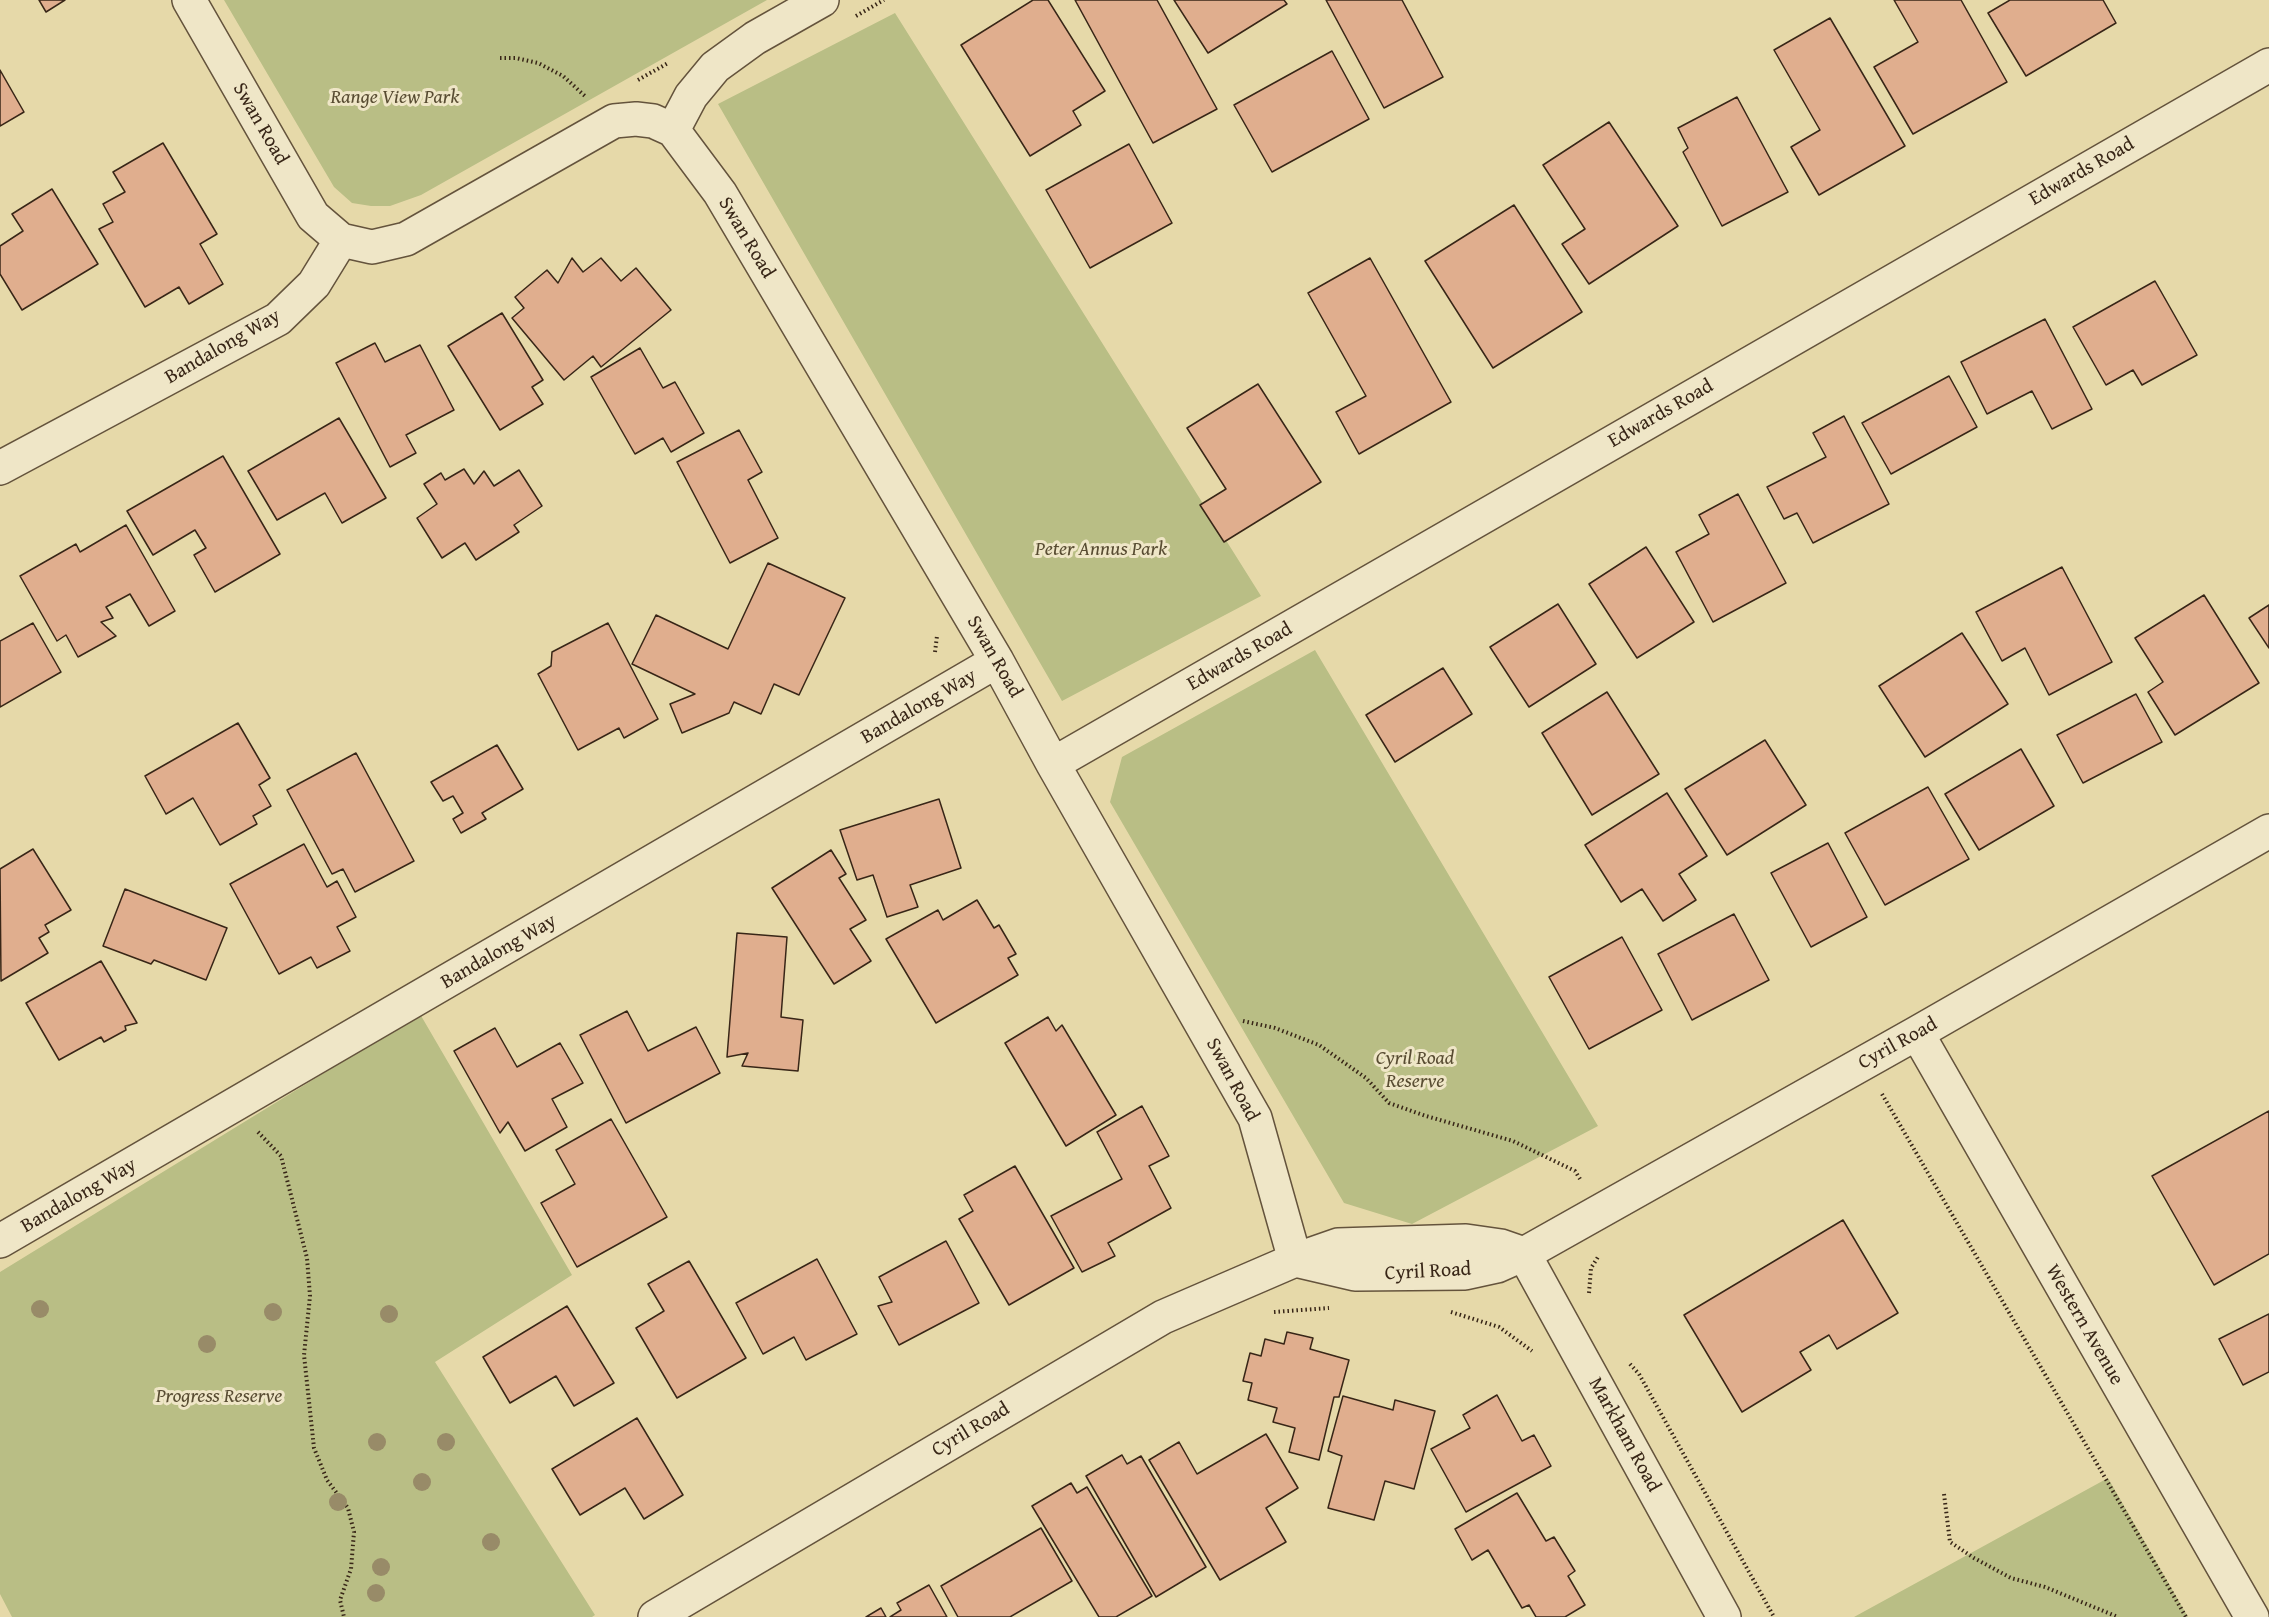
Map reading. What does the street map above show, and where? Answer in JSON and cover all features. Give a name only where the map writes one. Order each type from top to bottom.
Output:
[{"type":"street","name":"Swan Road","points":[[189,0],[313,216],[341,240]]},
{"type":"street","points":[[341,240],[372,248],[406,239],[614,121],[636,119],[653,121],[673,130],[691,96],[715,67],[755,38],[822,0]]},
{"type":"street","name":"Edwards Road","points":[[1053,764],[2269,65]]},
{"type":"street","name":"Swan Road","points":[[673,130],[720,193],[997,661],[1053,764],[1255,1118],[1295,1260]]},
{"type":"street","name":"Bandalong Way","points":[[0,468],[278,319],[314,284],[341,240]]},
{"type":"street","name":"Bandalong Way","points":[[0,1241],[997,661]]},
{"type":"street","name":"Cyril Road","points":[[655,1617],[1163,1317],[1295,1260],[1338,1245],[1454,1241],[1501,1246],[1524,1254],[1917,1033],[2269,831]]},
{"type":"street","name":"Western Avenue","points":[[1917,1033],[2252,1617]]},
{"type":"street","name":"Markham Road","points":[[1524,1254],[1724,1617]]},
{"type":"path","points":[[854,17],[884,0]]},
{"type":"path","points":[[500,58],[516,58],[538,63],[563,76],[588,99]]},
{"type":"path","points":[[1204,1027],[1237,1020],[1275,1028],[1319,1045],[1366,1078],[1389,1103],[1513,1141],[1575,1171],[1616,1239],[1606,1245],[1591,1268],[1588,1304]]},
{"type":"path","points":[[1864,1063],[2186,1617]]},
{"type":"path","points":[[244,1101],[258,1134],[281,1156],[307,1258],[310,1296],[304,1354],[314,1449],[327,1480],[348,1508],[354,1532],[351,1569],[340,1600],[344,1617]]},
{"type":"path","points":[[1264,1312],[1330,1308]]},
{"type":"path","points":[[1445,1311],[1499,1327],[1534,1352]]},
{"type":"path","points":[[1625,1358],[1639,1374],[1774,1617]]},
{"type":"path","points":[[1944,1494],[1950,1542],[2012,1578],[2044,1587],[2118,1617]]},
{"type":"green space","name":"Range View Park","points":[[224,0],[767,0],[421,195],[390,206],[371,206],[352,203],[334,187]]},
{"type":"green space","name":"Peter Annus Park","points":[[895,13],[1261,596],[1062,701],[718,104]]},
{"type":"green space","name":"Cyril Road Reserve","points":[[1315,650],[1598,1126],[1412,1224],[1344,1203],[1110,802],[1122,757]]},
{"type":"green space","name":"Progress Reserve","points":[[420,1014],[572,1275],[435,1362],[595,1615],[592,1617],[12,1617],[0,1594],[0,1272]]},
{"type":"green space","points":[[2108,1478],[2188,1617],[1854,1617]]},
{"type":"building","points":[[39,0],[65,0],[46,12]]},
{"type":"building","points":[[1033,0],[1048,0],[1105,91],[1073,111],[1081,125],[1030,156],[961,45]]},
{"type":"building","points":[[1075,0],[1157,0],[1217,109],[1153,143]]},
{"type":"building","points":[[1174,0],[1284,0],[1287,4],[1208,53]]},
{"type":"building","points":[[1326,0],[1402,0],[1443,77],[1384,108]]},
{"type":"building","points":[[1894,0],[1961,0],[2007,82],[1913,134],[1874,67],[1918,42]]},
{"type":"building","points":[[2010,0],[2103,0],[2116,23],[2026,76],[1988,13]]},
{"type":"building","points":[[1830,18],[1905,146],[1819,195],[1791,147],[1820,130],[1774,50]]},
{"type":"building","points":[[1332,51],[1369,119],[1272,172],[1234,105]]},
{"type":"building","points":[[0,70],[24,112],[0,126]]},
{"type":"building","points":[[1737,97],[1788,192],[1722,226],[1683,152],[1688,148],[1678,128]]},
{"type":"building","points":[[1609,122],[1678,226],[1589,284],[1562,244],[1585,229],[1543,165]]},
{"type":"building","points":[[163,143],[217,234],[200,244],[223,284],[189,304],[179,287],[145,307],[99,229],[113,222],[103,204],[125,192],[113,172]]},
{"type":"building","points":[[1129,144],[1172,223],[1090,268],[1046,190]]},
{"type":"building","points":[[52,189],[98,264],[22,310],[0,274],[0,246],[23,231],[12,214]]},
{"type":"building","points":[[1514,205],[1582,312],[1493,368],[1425,261]]},
{"type":"building","points":[[572,258],[583,272],[601,258],[621,281],[636,268],[671,310],[601,367],[593,356],[564,380],[512,318],[524,308],[515,297],[547,270],[558,283]]},
{"type":"building","points":[[1370,258],[1451,402],[1359,454],[1336,412],[1366,396],[1308,293]]},
{"type":"building","points":[[2155,281],[2197,355],[2142,385],[2133,370],[2106,385],[2073,327]]},
{"type":"building","points":[[502,313],[543,380],[532,387],[543,404],[500,430],[448,346]]},
{"type":"building","points":[[2045,319],[2092,409],[2052,429],[2032,391],[1987,414],[1961,362]]},
{"type":"building","points":[[375,343],[385,362],[420,345],[454,410],[406,435],[416,453],[390,467],[336,363]]},
{"type":"building","points":[[640,348],[663,388],[675,382],[704,433],[671,452],[663,438],[635,454],[591,377]]},
{"type":"building","points":[[1949,376],[1977,427],[1891,474],[1862,423]]},
{"type":"building","points":[[1258,384],[1321,482],[1224,542],[1200,505],[1226,489],[1187,428]]},
{"type":"building","points":[[1844,416],[1889,504],[1813,543],[1797,513],[1784,519],[1767,487],[1826,457],[1813,433]]},
{"type":"building","points":[[339,418],[386,498],[342,523],[325,493],[277,520],[248,471]]},
{"type":"building","points":[[739,430],[762,472],[748,480],[778,538],[730,563],[677,462]]},
{"type":"building","points":[[223,456],[280,554],[215,592],[194,555],[206,548],[195,530],[153,555],[127,511]]},
{"type":"building","points":[[464,469],[474,484],[484,471],[494,486],[519,470],[542,506],[514,525],[519,532],[476,560],[465,543],[442,558],[417,518],[437,504],[424,484],[441,473],[445,480]]},
{"type":"building","points":[[1738,494],[1786,583],[1713,622],[1676,552],[1709,534],[1699,515]]},
{"type":"building","points":[[126,525],[175,611],[149,626],[130,594],[106,607],[113,618],[101,622],[116,636],[78,657],[66,635],[57,641],[20,576],[76,544],[80,552]]},
{"type":"building","points":[[1646,547],[1694,622],[1637,658],[1589,584]]},
{"type":"building","points":[[768,563],[845,598],[799,695],[774,684],[761,714],[734,702],[729,713],[682,733],[670,704],[695,694],[632,664],[656,615],[728,649]]},
{"type":"building","points":[[2062,567],[2112,662],[2049,695],[2025,648],[2002,661],[1976,612]]},
{"type":"building","points":[[2204,595],[2259,683],[2175,735],[2148,692],[2163,682],[2135,638]]},
{"type":"building","points":[[1558,604],[1596,664],[1529,707],[1490,647]]},
{"type":"building","points":[[2269,605],[2269,648],[2249,618]]},
{"type":"building","points":[[33,623],[61,672],[0,707],[0,641]]},
{"type":"building","points":[[608,623],[658,719],[624,738],[619,728],[578,750],[538,674],[551,666],[552,652]]},
{"type":"building","points":[[1962,633],[2008,704],[1925,757],[1879,686]]},
{"type":"building","points":[[1443,668],[1472,714],[1395,762],[1366,715]]},
{"type":"building","points":[[1607,692],[1659,774],[1592,815],[1542,733]]},
{"type":"building","points":[[2136,694],[2162,742],[2083,783],[2057,735]]},
{"type":"building","points":[[238,723],[270,778],[259,785],[271,806],[253,816],[257,824],[220,845],[193,798],[166,814],[145,776]]},
{"type":"building","points":[[1765,740],[1806,805],[1727,855],[1685,789]]},
{"type":"building","points":[[497,745],[523,789],[482,813],[486,819],[461,833],[453,819],[463,813],[453,796],[443,801],[431,782]]},
{"type":"building","points":[[2021,749],[2054,806],[1979,850],[1945,794]]},
{"type":"building","points":[[356,753],[414,861],[355,892],[343,869],[332,874],[287,790]]},
{"type":"building","points":[[1928,787],[1969,859],[1885,905],[1845,833]]},
{"type":"building","points":[[1667,793],[1707,856],[1679,874],[1696,900],[1663,921],[1642,889],[1621,902],[1585,845]]},
{"type":"building","points":[[939,799],[961,868],[910,885],[918,907],[887,917],[873,875],[857,880],[840,830]]},
{"type":"building","points":[[1828,843],[1867,917],[1811,947],[1771,873]]},
{"type":"building","points":[[304,844],[327,887],[337,881],[356,917],[337,927],[350,951],[317,968],[311,957],[279,974],[230,884]]},
{"type":"building","points":[[33,849],[71,910],[45,925],[49,932],[39,938],[48,953],[1,981],[0,869]]},
{"type":"building","points":[[831,850],[846,874],[839,878],[866,920],[850,929],[871,961],[834,984],[772,888]]},
{"type":"building","points":[[125,889],[227,928],[206,980],[154,960],[151,964],[103,946]]},
{"type":"building","points":[[977,900],[994,928],[999,925],[1016,954],[1008,958],[1018,975],[936,1023],[886,939],[938,910],[943,920]]},
{"type":"building","points":[[1734,914],[1769,980],[1692,1020],[1658,954]]},
{"type":"building","points":[[737,933],[787,937],[781,1017],[803,1020],[798,1071],[742,1066],[748,1053],[727,1057]]},
{"type":"building","points":[[1622,937],[1662,1010],[1589,1049],[1549,977]]},
{"type":"building","points":[[101,961],[137,1023],[125,1026],[126,1030],[104,1042],[101,1037],[59,1060],[26,1003]]},
{"type":"building","points":[[627,1011],[648,1051],[696,1027],[720,1073],[626,1123],[580,1035]]},
{"type":"building","points":[[1048,1017],[1056,1031],[1062,1025],[1116,1115],[1066,1146],[1005,1043]]},
{"type":"building","points":[[495,1028],[517,1067],[560,1043],[583,1083],[552,1099],[567,1127],[525,1151],[508,1122],[500,1133],[454,1051]]},
{"type":"building","points":[[1142,1106],[1169,1156],[1149,1166],[1171,1208],[1108,1243],[1115,1256],[1082,1272],[1051,1216],[1122,1179],[1097,1132]]},
{"type":"building","points":[[2269,1111],[2269,1254],[2214,1285],[2152,1176]]},
{"type":"building","points":[[611,1119],[667,1217],[577,1267],[541,1203],[575,1184],[556,1150]]},
{"type":"building","points":[[1015,1166],[1074,1268],[1009,1305],[959,1219],[973,1211],[964,1195]]},
{"type":"building","points":[[1843,1220],[1898,1313],[1837,1349],[1829,1335],[1800,1352],[1811,1370],[1742,1412],[1684,1315]]},
{"type":"building","points":[[946,1241],[979,1303],[899,1345],[878,1306],[892,1302],[879,1277]]},
{"type":"building","points":[[817,1259],[857,1334],[806,1360],[794,1337],[763,1354],[736,1303]]},
{"type":"building","points":[[689,1261],[746,1358],[677,1398],[636,1328],[664,1311],[648,1284]]},
{"type":"building","points":[[567,1306],[614,1383],[574,1406],[556,1376],[510,1403],[483,1357]]},
{"type":"building","points":[[2269,1314],[2269,1372],[2243,1385],[2219,1339]]},
{"type":"building","points":[[1287,1332],[1313,1338],[1310,1349],[1349,1360],[1339,1397],[1334,1397],[1319,1460],[1289,1452],[1295,1428],[1273,1422],[1277,1408],[1248,1400],[1252,1383],[1243,1381],[1250,1353],[1261,1356],[1265,1339],[1284,1344]]},
{"type":"building","points":[[1497,1395],[1522,1441],[1534,1435],[1551,1466],[1466,1512],[1431,1449],[1470,1428],[1463,1415]]},
{"type":"building","points":[[1343,1396],[1393,1410],[1395,1400],[1435,1411],[1414,1489],[1385,1481],[1374,1520],[1328,1508],[1342,1456],[1328,1451]]},
{"type":"building","points":[[637,1418],[683,1495],[644,1519],[625,1488],[580,1515],[552,1469]]},
{"type":"building","points":[[1266,1434],[1298,1488],[1266,1508],[1286,1542],[1220,1580],[1149,1460],[1179,1442],[1197,1474]]},
{"type":"building","points":[[1122,1455],[1127,1464],[1141,1456],[1206,1567],[1156,1597],[1086,1476]]},
{"type":"building","points":[[1071,1483],[1077,1493],[1087,1487],[1152,1596],[1116,1617],[1099,1617],[1032,1506]]},
{"type":"building","points":[[1517,1493],[1546,1541],[1554,1537],[1575,1571],[1568,1576],[1585,1605],[1565,1617],[1536,1617],[1529,1605],[1522,1608],[1488,1550],[1472,1560],[1455,1529]]},
{"type":"building","points":[[1041,1528],[1072,1581],[1010,1617],[958,1617],[941,1586]]},
{"type":"building","points":[[929,1585],[947,1617],[890,1617],[901,1610],[897,1603]]},
{"type":"building","points":[[881,1608],[886,1617],[866,1617]]}]
